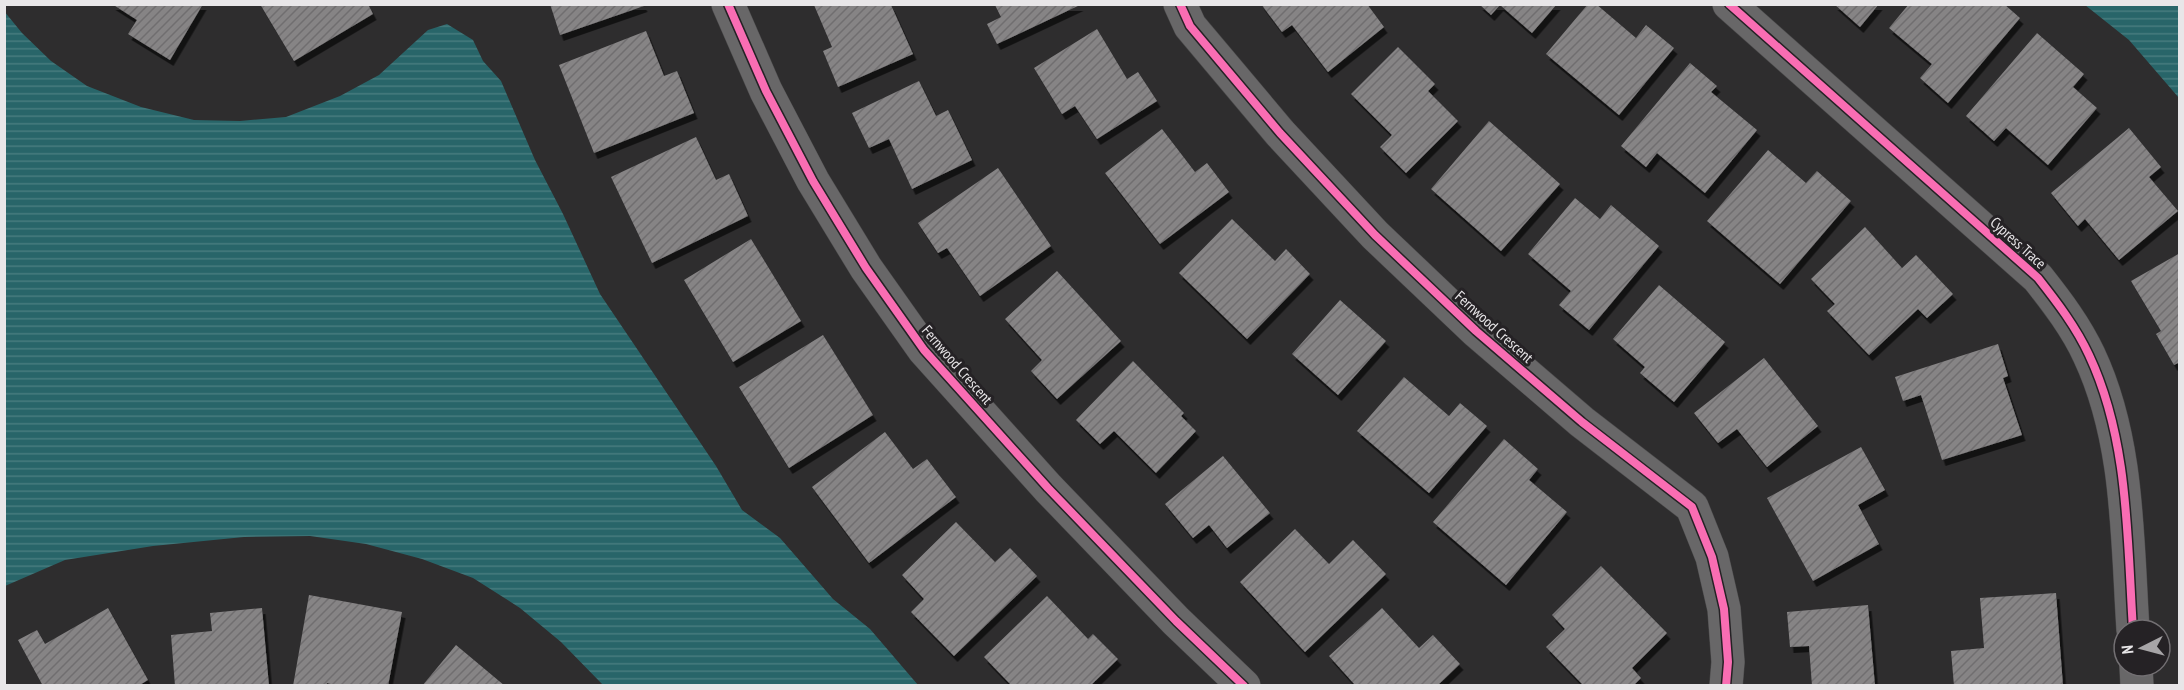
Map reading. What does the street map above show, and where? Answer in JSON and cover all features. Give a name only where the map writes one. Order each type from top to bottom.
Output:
[{"type":"street","name":"Fernwood Crescent","points":[[728,4],[766,91],[813,181],[866,268],[924,350],[1048,488],[1176,621],[1244,686]]},
{"type":"street","name":"Fernwood Crescent","points":[[1180,4],[1190,26],[1272,124],[1375,235],[1476,331],[1582,422],[1692,507],[1712,557],[1724,609],[1728,662],[1726,686]]},
{"type":"street","name":"Cypress Trace","points":[[1729,4],[2038,278],[2066,314],[2088,354],[2106,396],[2118,441],[2124,486],[2132,618]]},
{"type":"water","points":[[2085,5],[2179,5],[2179,98],[2129,40]]},
{"type":"water","points":[[4,11],[22,33],[51,61],[87,86],[141,107],[194,120],[240,121],[286,117],[340,96],[379,75],[428,30],[447,24],[473,40],[483,61],[501,81],[535,160],[600,294],[716,466],[742,510],[780,538],[833,599],[870,629],[918,685],[603,685],[561,642],[520,608],[473,578],[422,559],[366,544],[310,536],[244,537],[153,546],[65,560],[5,586]]},
{"type":"building","points":[[112,4],[203,4],[170,60],[128,34],[137,20]]},
{"type":"building","points":[[260,4],[368,4],[373,14],[294,61]]},
{"type":"building","points":[[550,4],[643,4],[644,6],[560,35]]},
{"type":"building","points":[[1261,4],[1367,4],[1384,27],[1328,72],[1292,25],[1282,32]]},
{"type":"building","points":[[1479,4],[1557,4],[1532,33],[1500,5],[1491,15]]},
{"type":"building","points":[[1588,4],[1596,4],[1636,38],[1646,25],[1674,48],[1619,115],[1546,54]]},
{"type":"building","points":[[1834,4],[1879,4],[1860,27]]},
{"type":"building","points":[[1909,4],[2004,4],[2020,18],[1948,103],[1920,78],[1932,64],[1889,28]]},
{"type":"building","points":[[814,5],[891,5],[913,54],[838,87],[823,51],[832,47]]},
{"type":"building","points":[[995,5],[1080,5],[997,44],[987,24],[1001,17]]},
{"type":"building","points":[[1097,29],[1127,79],[1138,72],[1157,101],[1097,139],[1075,106],[1062,114],[1034,68]]},
{"type":"building","points":[[646,31],[664,76],[677,71],[694,113],[594,153],[559,65]]},
{"type":"building","points":[[2037,33],[2084,74],[2073,87],[2097,108],[2048,165],[2006,128],[1994,141],[1966,116]]},
{"type":"building","points":[[1398,47],[1435,84],[1428,91],[1458,121],[1406,173],[1380,147],[1392,135],[1351,94]]},
{"type":"building","points":[[1690,63],[1717,86],[1711,92],[1757,130],[1705,193],[1657,153],[1646,167],[1621,146]]},
{"type":"building","points":[[919,81],[936,116],[948,110],[972,160],[912,189],[889,139],[869,148],[852,113]]},
{"type":"building","points":[[1489,121],[1560,184],[1501,251],[1431,189]]},
{"type":"building","points":[[2129,128],[2161,167],[2149,177],[2178,211],[2119,260],[2085,219],[2078,226],[2051,193]]},
{"type":"building","points":[[1162,129],[1195,172],[1207,163],[1229,192],[1160,244],[1105,173]]},
{"type":"building","points":[[696,137],[716,180],[729,174],[748,216],[652,263],[611,177]]},
{"type":"building","points":[[1768,150],[1806,183],[1817,171],[1851,201],[1780,284],[1707,221]]},
{"type":"building","points":[[998,168],[1051,246],[980,296],[947,248],[938,253],[918,223]]},
{"type":"building","points":[[1575,198],[1600,219],[1611,205],[1659,246],[1589,330],[1559,305],[1571,291],[1528,254]]},
{"type":"building","points":[[1232,219],[1275,261],[1286,249],[1310,274],[1247,339],[1179,273]]},
{"type":"building","points":[[1865,227],[1902,268],[1916,255],[1953,294],[1927,318],[1918,309],[1869,355],[1827,311],[1835,304],[1811,279]]},
{"type":"building","points":[[751,239],[801,321],[733,362],[684,280]]},
{"type":"building","points":[[2180,253],[2180,362],[2174,365],[2156,334],[2161,331],[2131,281]]},
{"type":"building","points":[[1057,271],[1121,341],[1057,399],[1031,371],[1042,360],[1005,319]]},
{"type":"building","points":[[1659,285],[1725,342],[1674,402],[1640,373],[1645,367],[1613,339]]},
{"type":"building","points":[[1340,300],[1386,341],[1338,395],[1292,354]]},
{"type":"building","points":[[823,335],[873,415],[789,468],[739,387]]},
{"type":"building","points":[[1998,344],[2008,376],[2003,378],[2022,435],[1942,460],[1921,395],[1903,401],[1895,377]]},
{"type":"building","points":[[1764,358],[1818,426],[1767,467],[1737,429],[1718,443],[1694,413]]},
{"type":"building","points":[[1133,361],[1184,413],[1181,416],[1196,431],[1156,473],[1114,431],[1100,444],[1076,420]]},
{"type":"building","points":[[1404,377],[1449,416],[1460,403],[1487,426],[1429,493],[1357,431]]},
{"type":"building","points":[[885,432],[913,469],[927,459],[956,497],[869,563],[812,487]]},
{"type":"building","points":[[1504,439],[1538,469],[1529,480],[1567,512],[1506,585],[1433,522]]},
{"type":"building","points":[[1861,447],[1885,490],[1858,505],[1879,544],[1813,581],[1767,498]]},
{"type":"building","points":[[1223,456],[1270,513],[1227,548],[1209,525],[1193,538],[1165,504]]},
{"type":"building","points":[[956,522],[995,562],[1010,548],[1037,576],[954,656],[911,612],[924,599],[902,575]]},
{"type":"building","points":[[1295,529],[1329,564],[1353,540],[1386,574],[1305,652],[1240,582]]},
{"type":"building","points":[[1601,566],[1667,633],[1632,668],[1641,678],[1633,686],[1584,686],[1546,647],[1565,629],[1552,615]]},
{"type":"building","points":[[2056,593],[2063,686],[1954,686],[1951,651],[1984,648],[1980,598]]},
{"type":"building","points":[[309,595],[402,612],[388,686],[338,686],[327,683],[326,686],[293,686]]},
{"type":"building","points":[[1047,596],[1088,639],[1093,634],[1118,659],[1090,686],[1012,686],[984,657]]},
{"type":"building","points":[[1868,605],[1875,686],[1812,686],[1809,646],[1790,647],[1787,612]]},
{"type":"building","points":[[108,608],[148,680],[138,686],[43,686],[18,640],[37,630],[45,644]]},
{"type":"building","points":[[262,608],[269,686],[175,686],[171,635],[212,631],[210,613]]},
{"type":"building","points":[[1382,608],[1419,648],[1433,635],[1460,664],[1437,686],[1356,686],[1329,656]]},
{"type":"building","points":[[456,645],[505,686],[422,686]]},
{"type":"cycle path","points":[[728,4],[766,91],[813,181],[866,268],[924,350],[1048,488],[1176,621],[1244,686]]},
{"type":"cycle path","points":[[1180,4],[1190,26],[1280,133],[1375,235],[1476,331],[1582,422],[1692,507],[1712,557],[1724,609],[1728,662],[1726,686]]},
{"type":"cycle path","points":[[1729,4],[2038,278],[2072,325],[2089,355],[2102,387],[2119,455],[2127,525],[2132,618]]}]
